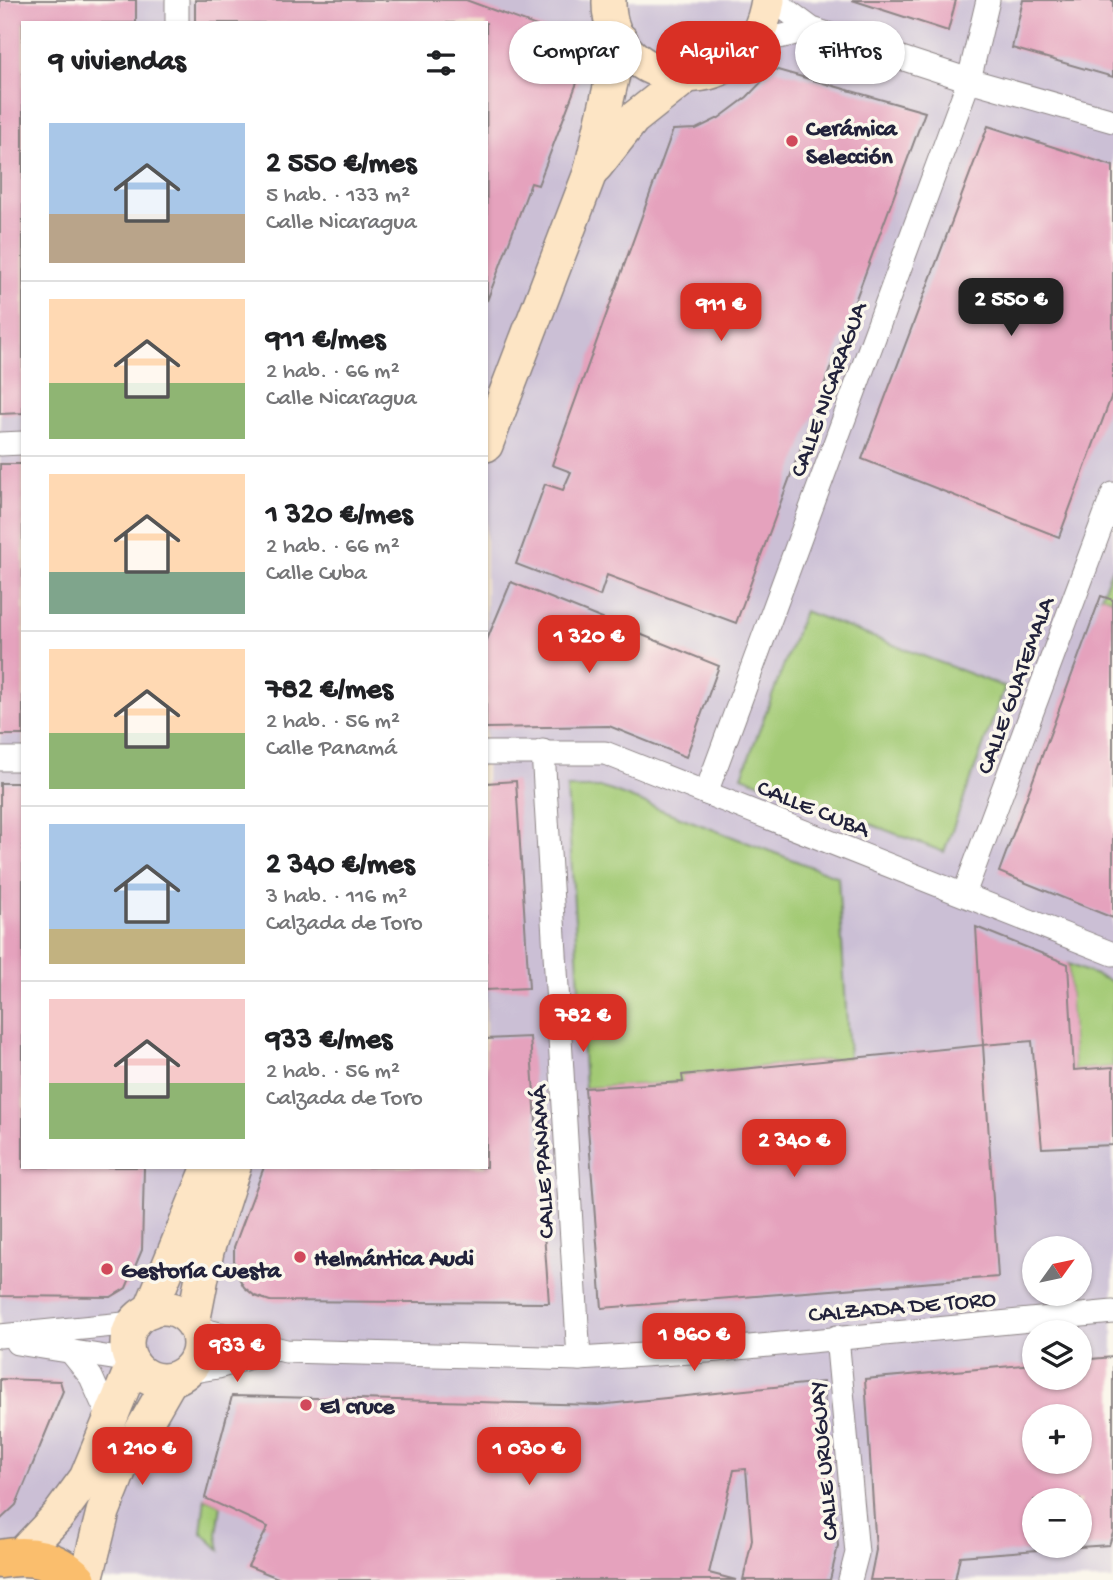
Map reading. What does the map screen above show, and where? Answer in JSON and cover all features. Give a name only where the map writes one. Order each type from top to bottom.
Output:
[{"type":"highway","points":[[10,1557],[44,1559],[66,1570],[77,1580]]},
{"type":"street","points":[[177,0],[177,21]]},
{"type":"street","points":[[765,21],[770,0],[800,21]]},
{"type":"street","name":"CALLE NICARAGUA","points":[[706,793],[969,79],[988,0]]},
{"type":"street","points":[[605,3],[613,21]]},
{"type":"street","points":[[905,59],[1113,121]]},
{"type":"street","points":[[488,438],[590,173],[611,84]]},
{"type":"street","points":[[590,173],[633,119],[677,84]]},
{"type":"street","points":[[0,444],[21,443]]},
{"type":"street","name":"CALLE GUATEMALA","points":[[964,894],[1113,494]]},
{"type":"street","name":"CALLE PANAMÁ","points":[[542,751],[579,1359]]},
{"type":"street","name":"CALLE CUBA","points":[[488,753],[606,752],[1113,954]]},
{"type":"street","points":[[0,759],[21,759]]},
{"type":"street","points":[[10,1557],[58,1516],[86,1478],[111,1422],[132,1363],[128,1335],[142,1317],[208,1169]]},
{"type":"street","points":[[86,1580],[103,1512],[122,1464],[179,1376],[199,1351],[194,1325],[206,1251],[233,1169]]},
{"type":"street","points":[[0,1338],[142,1317],[174,1309],[194,1325]]},
{"type":"street","name":"CALZADA DE TORO","points":[[194,1325],[276,1349],[579,1359],[1113,1312]]},
{"type":"street","name":"CALLE URUGUAY","points":[[838,1337],[857,1553],[850,1580]]},
{"type":"street","points":[[0,1338],[132,1363],[143,1375],[156,1380],[179,1376]]},
{"type":"street","name":"CALZADA DE TORO","points":[[179,1376],[276,1349]]},
{"type":"street","points":[[70,1351],[91,1377],[111,1422]]},
{"type":"shaded area","points":[[0,0],[1113,0],[1113,1580],[0,1580]]},
{"type":"green space","points":[[1113,566],[1113,600],[1101,596]]},
{"type":"green space","points":[[804,611],[1005,687],[944,852],[742,776]]},
{"type":"green space","points":[[567,788],[602,788],[612,791],[838,877],[849,1058],[683,1075],[683,1082],[585,1088]]},
{"type":"green space","points":[[1068,964],[1113,982],[1113,1067],[1074,1070]]},
{"type":"green space","points":[[205,1498],[221,1505],[217,1534],[220,1550],[201,1532]]},
{"type":"building","points":[[0,0],[136,0],[136,21],[21,21],[21,413],[0,414]]},
{"type":"building","points":[[195,0],[466,0],[523,21],[509,21],[509,84],[577,84],[538,185],[531,183],[488,298],[488,21],[195,21]]},
{"type":"building","points":[[852,0],[956,0],[948,31]]},
{"type":"building","points":[[1023,0],[1113,0],[1113,77],[1012,48]]},
{"type":"building","points":[[781,71],[795,75],[795,84],[827,84],[925,112],[736,623],[607,575],[600,596],[516,564],[545,484],[563,490],[571,472],[552,465],[673,130],[696,129],[719,118],[760,84],[781,84]]},
{"type":"building","points":[[988,126],[1113,166],[1113,392],[1059,537],[862,459]]},
{"type":"building","points":[[0,464],[21,464],[21,735],[0,735]]},
{"type":"building","points":[[511,582],[719,666],[686,757],[609,726],[488,728],[488,637]]},
{"type":"building","points":[[1101,596],[1113,600],[1113,918],[999,872]]},
{"type":"building","points":[[516,781],[529,988],[488,990],[488,783]]},
{"type":"building","points":[[0,783],[21,783],[21,1169],[144,1169],[142,1250],[126,1288],[111,1297],[0,1296]]},
{"type":"building","points":[[976,927],[1068,964],[1074,1070],[1113,1067],[1113,1145],[1042,1148],[1032,1041],[983,1045]]},
{"type":"building","points":[[530,1037],[549,1303],[270,1301],[255,1296],[244,1287],[234,1269],[234,1247],[263,1169],[488,1169],[488,1039]]},
{"type":"building","points":[[983,1045],[998,1277],[602,1308],[585,1088],[683,1082],[682,1075]]},
{"type":"building","points":[[1113,1357],[1113,1533],[1109,1545],[1092,1546],[1092,1488],[1022,1488],[1022,1551],[960,1556],[955,1580],[870,1580],[876,1550],[865,1379],[1022,1365],[1022,1390],[1092,1390],[1092,1359]]},
{"type":"building","points":[[0,1379],[60,1381],[63,1391],[16,1505],[0,1520]]},
{"type":"building","points":[[823,1382],[838,1546],[830,1580],[743,1580],[752,1540],[746,1469],[734,1470],[709,1573],[736,1580],[283,1580],[248,1566],[268,1527],[205,1498],[232,1396],[598,1405]]},
{"type":"place","name":"Cerámica Selección","points":[[792,141]]},
{"type":"place","name":"Helmántica Audi","points":[[300,1257]]},
{"type":"place","name":"Gestoría Cuesta","points":[[107,1269]]},
{"type":"place","name":"El cruce","points":[[306,1405]]}]
